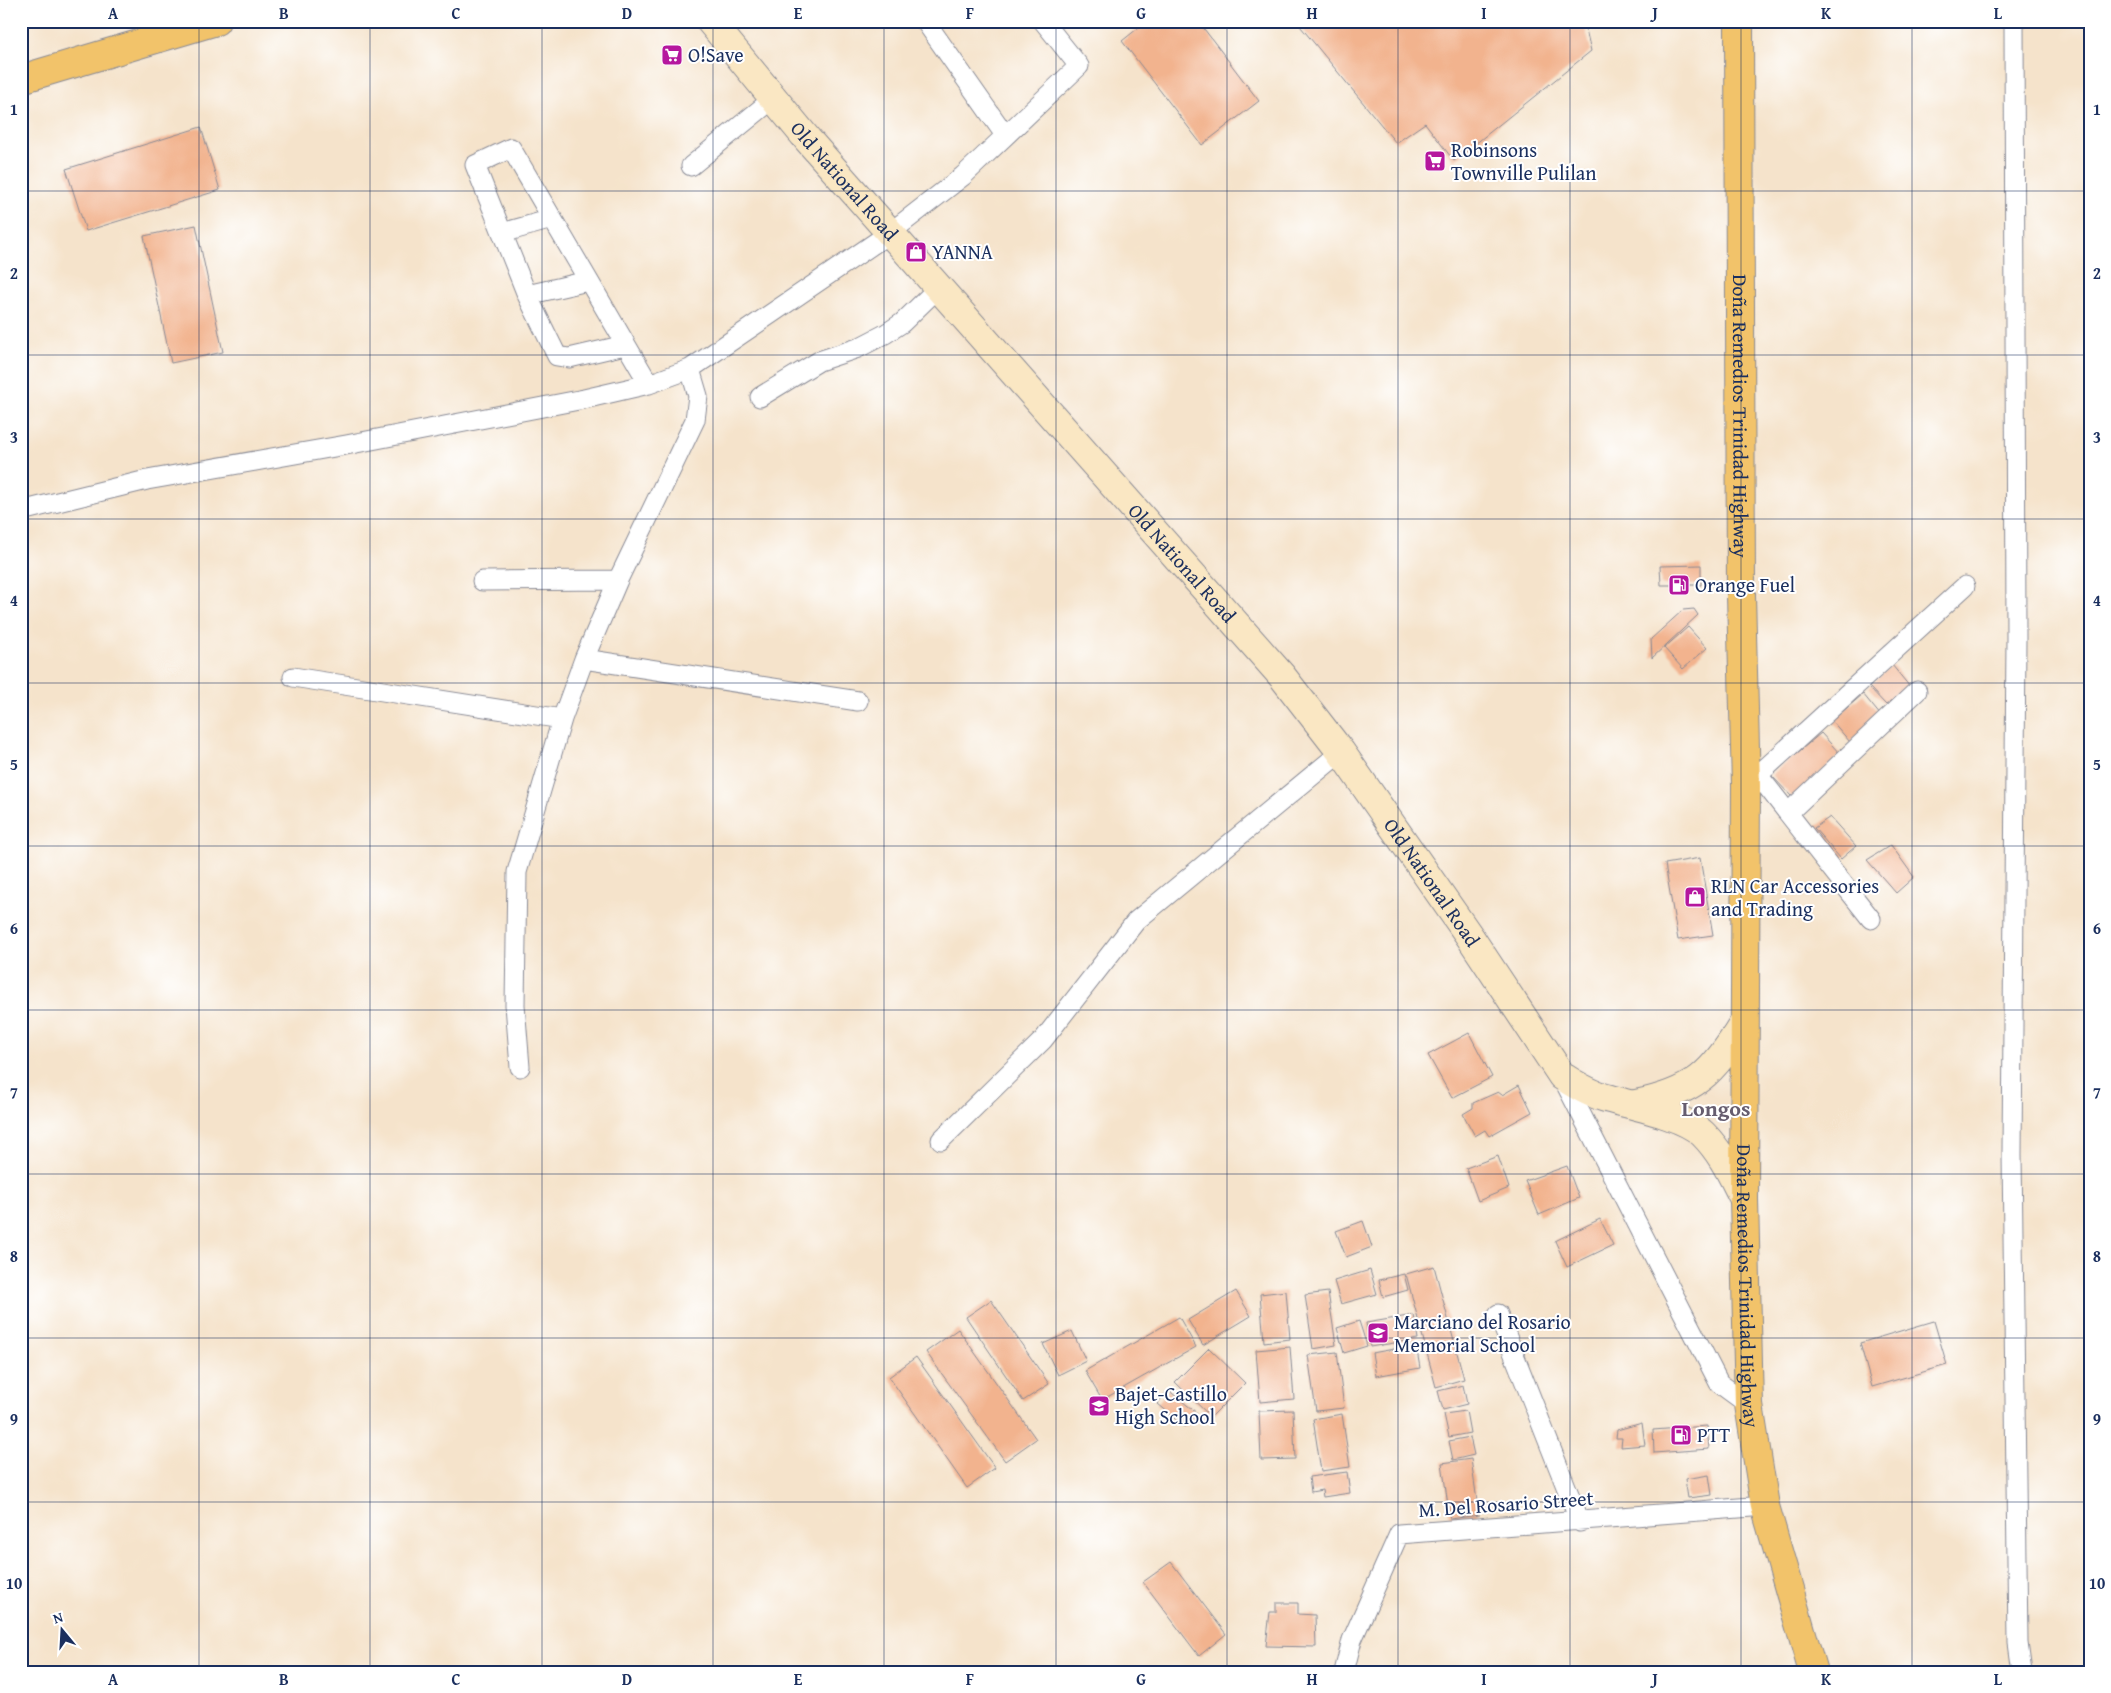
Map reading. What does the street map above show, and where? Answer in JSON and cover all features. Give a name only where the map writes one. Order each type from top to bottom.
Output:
[{"type":"main road","points":[[21,79],[216,21]]},
{"type":"main road","name":"Old National Road","points":[[710,21],[774,98],[939,288],[1282,676],[1341,752],[1470,937],[1552,1064],[1562,1076],[1583,1089],[1609,1099],[1636,1104],[1702,1133],[1723,1159],[1744,1199]]},
{"type":"main road","name":"Doña Remedios Trinidad Highway","points":[[1739,21],[1741,585],[1752,780],[1743,1024],[1744,1199],[1750,1405],[1765,1506],[1813,1672]]},
{"type":"main road","name":"Old National Road","points":[[1636,1104],[1682,1092],[1710,1072],[1729,1048],[1743,1024]]},
{"type":"street","points":[[925,21],[1005,135]]},
{"type":"street","points":[[21,511],[147,480],[356,444],[584,399],[649,384],[690,369],[891,232],[963,176],[1080,66],[1043,21]]},
{"type":"street","points":[[2014,21],[2016,648],[2012,1154],[2018,1643],[2022,1672]]},
{"type":"street","points":[[691,166],[774,98]]},
{"type":"street","points":[[625,345],[570,358],[557,356],[527,295],[475,165],[510,148],[649,384]]},
{"type":"street","points":[[502,233],[552,219]]},
{"type":"street","points":[[527,295],[588,281]]},
{"type":"street","points":[[760,397],[819,361],[858,348],[885,334],[902,323],[939,288]]},
{"type":"street","points":[[520,1067],[515,1005],[517,872],[562,719],[584,659],[618,580],[695,420],[698,396],[690,369]]},
{"type":"street","points":[[482,581],[618,580]]},
{"type":"street","points":[[1871,918],[1788,813],[1752,780],[1965,586]]},
{"type":"street","points":[[584,659],[858,700]]},
{"type":"street","points":[[292,677],[562,719]]},
{"type":"street","points":[[1788,813],[1917,691]]},
{"type":"street","points":[[941,1140],[1043,1040],[1136,921],[1341,752]]},
{"type":"street","points":[[1562,1076],[1719,1383],[1750,1405]]},
{"type":"street","points":[[1498,1314],[1580,1522]]},
{"type":"street","name":"M. Del Rosario Street","points":[[1344,1672],[1352,1640],[1399,1534],[1580,1522],[1765,1506]]},
{"type":"building","points":[[1147,21],[1198,21],[1259,101],[1202,145],[1122,41]]},
{"type":"building","name":"Robinsons Townville Pulilan","points":[[1296,21],[1584,21],[1591,51],[1454,161],[1425,123],[1396,143]]},
{"type":"building","points":[[201,127],[220,190],[86,231],[66,169]]},
{"type":"building","points":[[196,225],[223,352],[171,363],[144,236]]},
{"type":"building","points":[[1701,565],[1701,585],[1661,585],[1660,566]]},
{"type":"building","points":[[1694,609],[1698,615],[1652,658],[1651,639],[1683,610]]},
{"type":"building","points":[[1688,627],[1707,648],[1683,669],[1664,648]]},
{"type":"building","points":[[1892,665],[1910,687],[1886,705],[1869,687]]},
{"type":"building","points":[[1863,694],[1881,716],[1850,742],[1832,721]]},
{"type":"building","points":[[1821,733],[1841,755],[1792,797],[1771,775]]},
{"type":"building","points":[[1830,817],[1856,846],[1841,859],[1814,828]]},
{"type":"building","points":[[1891,845],[1914,877],[1896,893],[1867,860]]},
{"type":"building","points":[[1700,858],[1713,935],[1678,940],[1665,864]]},
{"type":"building","points":[[1469,1033],[1492,1077],[1452,1098],[1428,1055]]},
{"type":"building","points":[[1519,1085],[1532,1112],[1489,1136],[1485,1130],[1475,1136],[1463,1114],[1473,1108],[1473,1103],[1498,1092],[1502,1095]]},
{"type":"building","points":[[1498,1156],[1509,1188],[1478,1201],[1466,1168]]},
{"type":"building","points":[[1567,1166],[1579,1198],[1539,1215],[1525,1181]]},
{"type":"building","points":[[1600,1219],[1613,1245],[1567,1267],[1555,1241]]},
{"type":"building","points":[[1363,1221],[1372,1247],[1346,1257],[1336,1231]]},
{"type":"building","points":[[1434,1266],[1464,1379],[1436,1387],[1406,1274]]},
{"type":"building","points":[[1370,1270],[1377,1294],[1341,1304],[1334,1281]]},
{"type":"building","points":[[1404,1274],[1408,1290],[1383,1297],[1379,1280]]},
{"type":"building","points":[[1236,1291],[1251,1316],[1203,1345],[1188,1320]]},
{"type":"building","points":[[1286,1291],[1290,1339],[1264,1342],[1260,1294]]},
{"type":"building","points":[[1328,1292],[1336,1345],[1313,1349],[1305,1295]]},
{"type":"building","points":[[991,1300],[1049,1384],[1023,1401],[966,1317]]},
{"type":"building","points":[[1414,1315],[1418,1339],[1370,1347],[1366,1323]]},
{"type":"building","points":[[1179,1317],[1196,1347],[1102,1400],[1085,1371]]},
{"type":"building","points":[[1359,1321],[1367,1346],[1344,1353],[1337,1328]]},
{"type":"building","points":[[1934,1321],[1947,1365],[1872,1387],[1860,1343]]},
{"type":"building","points":[[958,1329],[1036,1439],[1005,1461],[926,1352]]},
{"type":"building","points":[[1072,1331],[1086,1361],[1058,1375],[1043,1344]]},
{"type":"building","points":[[1416,1345],[1420,1368],[1376,1376],[1372,1353]]},
{"type":"building","points":[[1290,1347],[1294,1399],[1260,1402],[1256,1350]]},
{"type":"building","points":[[1209,1348],[1245,1383],[1211,1417],[1175,1382]]},
{"type":"building","points":[[1337,1352],[1344,1408],[1316,1411],[1308,1355]]},
{"type":"building","points":[[916,1357],[995,1468],[967,1488],[889,1377]]},
{"type":"building","points":[[1463,1385],[1467,1404],[1443,1410],[1438,1391]]},
{"type":"building","points":[[1168,1390],[1197,1413],[1185,1427],[1157,1404]]},
{"type":"building","points":[[1293,1410],[1295,1459],[1261,1460],[1259,1411]]},
{"type":"building","points":[[1466,1411],[1470,1433],[1449,1437],[1444,1414]]},
{"type":"building","points":[[1342,1414],[1350,1467],[1321,1471],[1313,1419]]},
{"type":"building","points":[[1642,1423],[1645,1445],[1621,1447],[1622,1438],[1616,1438],[1617,1430]]},
{"type":"building","name":"PTT","points":[[1707,1426],[1709,1449],[1654,1453],[1653,1430]]},
{"type":"building","points":[[1470,1437],[1474,1455],[1453,1460],[1449,1441]]},
{"type":"building","points":[[1471,1459],[1479,1515],[1450,1519],[1442,1463]]},
{"type":"building","points":[[1347,1472],[1350,1493],[1323,1497],[1322,1490],[1311,1492],[1309,1477]]},
{"type":"building","points":[[1709,1475],[1712,1495],[1688,1498],[1685,1479]]},
{"type":"building","points":[[1171,1562],[1226,1634],[1199,1656],[1143,1582]]},
{"type":"building","points":[[1276,1603],[1298,1603],[1298,1614],[1315,1615],[1316,1647],[1266,1646],[1270,1612],[1276,1612]]},
{"type":"place","name":"O!Save","points":[[672,55]]},
{"type":"place","name":"Robinsons Townville Pulilan","points":[[1435,161]]},
{"type":"place","name":"YANNA","points":[[916,252]]},
{"type":"place","name":"Orange Fuel","points":[[1679,585]]},
{"type":"place","name":"RLN Car Accessories and Trading","points":[[1695,897]]},
{"type":"place","name":"Marciano del Rosario Memorial School","points":[[1378,1333]]},
{"type":"place","name":"Bajet-Castillo High School","points":[[1099,1406]]},
{"type":"place","name":"PTT","points":[[1681,1435]]},
{"type":"district","name":"Longos","points":[[1716,1108]]}]
